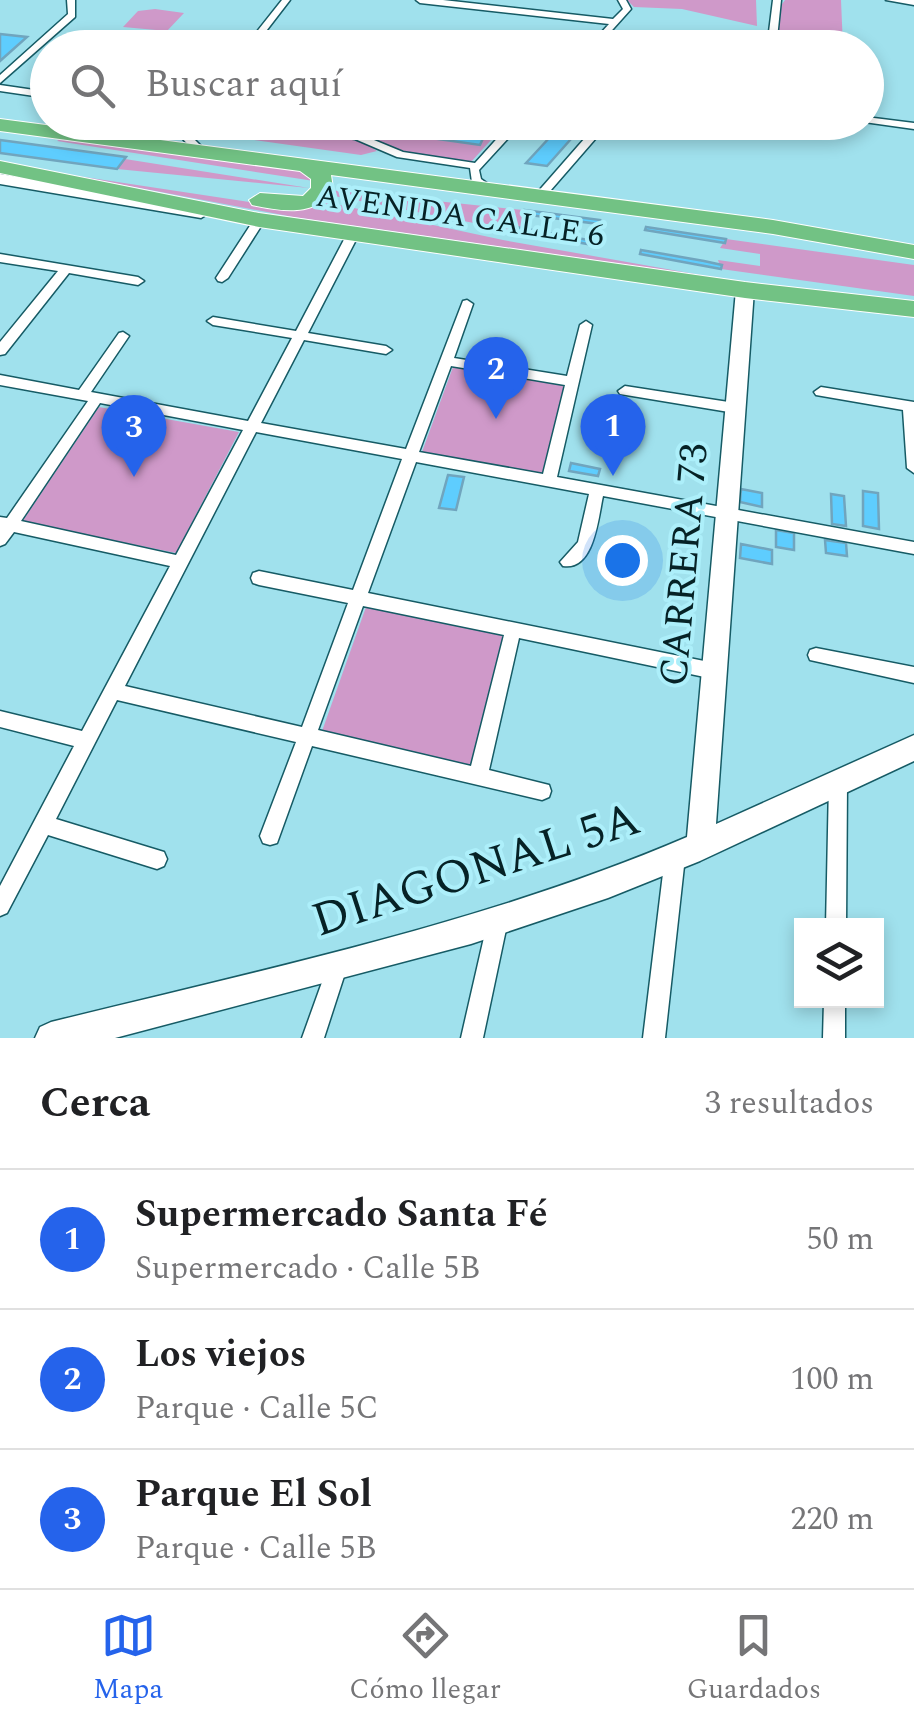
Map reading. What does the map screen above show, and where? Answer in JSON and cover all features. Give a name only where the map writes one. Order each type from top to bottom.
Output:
[{"type":"highway","name":"AVENIDA CALLE 6","points":[[0,125],[30,129]]},
{"type":"highway","name":"AVENIDA CALLE 6","points":[[115,140],[772,226],[914,252]]},
{"type":"highway","points":[[0,166],[154,182],[286,205],[313,200],[322,190],[322,177],[304,164]]},
{"type":"highway","name":"AVENIDA CALLE 6","points":[[0,166],[259,220],[745,290],[914,308]]},
{"type":"highway","points":[[772,226],[914,242]]},
{"type":"highway","points":[[745,290],[914,322]]},
{"type":"street","points":[[55,30],[72,15],[71,0]]},
{"type":"street","points":[[262,30],[286,0]]},
{"type":"street","points":[[420,0],[616,22]]},
{"type":"street","points":[[773,30],[777,0]]},
{"type":"street","points":[[890,0],[914,2]]},
{"type":"street","points":[[608,30],[625,3]]},
{"type":"street","points":[[0,80],[30,53]]},
{"type":"street","points":[[0,88],[30,92]]},
{"type":"street","points":[[884,122],[914,126]]},
{"type":"street","points":[[189,140],[200,151]]},
{"type":"street","points":[[366,140],[401,155],[476,166]]},
{"type":"street","points":[[490,189],[476,180],[476,166],[501,140]]},
{"type":"street","points":[[540,196],[589,140]]},
{"type":"street","points":[[0,179],[259,220],[222,278]]},
{"type":"street","points":[[0,189],[22,182]]},
{"type":"street","points":[[1,900],[353,234]]},
{"type":"street","points":[[0,258],[138,282]]},
{"type":"street","points":[[0,351],[66,270]]},
{"type":"street","name":"CARRERA 73","points":[[654,1038],[688,852],[714,671],[745,290]]},
{"type":"street","points":[[270,836],[467,304]]},
{"type":"street","points":[[213,321],[386,350]]},
{"type":"street","points":[[549,481],[586,325]]},
{"type":"street","points":[[0,540],[5,524],[90,396],[123,336]]},
{"type":"street","points":[[446,361],[572,382]]},
{"type":"street","points":[[0,380],[914,548]]},
{"type":"street","points":[[626,391],[736,408]]},
{"type":"street","points":[[820,392],[912,406],[914,468]]},
{"type":"street","points":[[568,562],[584,546],[597,490]]},
{"type":"street","points":[[5,524],[181,562]]},
{"type":"street","points":[[259,578],[714,671]]},
{"type":"street","points":[[478,776],[512,630]]},
{"type":"street","points":[[816,655],[914,675]]},
{"type":"street","points":[[113,690],[542,791]]},
{"type":"street","points":[[0,720],[87,741]]},
{"type":"street","name":"DIAGONAL 5A","points":[[52,1038],[126,1028],[558,900],[688,852],[914,748]]},
{"type":"street","points":[[836,918],[838,782]]},
{"type":"street","points":[[43,824],[157,859]]},
{"type":"street","points":[[472,1038],[498,918]]},
{"type":"street","points":[[313,1038],[337,966]]},
{"type":"street","points":[[834,1038],[835,1008]]},
{"type":"shaded area","points":[[627,0],[756,0],[757,26],[682,9],[634,7]]},
{"type":"shaded area","points":[[785,0],[841,0],[842,30],[778,30],[780,7]]},
{"type":"shaded area","points":[[138,11],[184,13],[168,30],[123,27]]},
{"type":"shaded area","points":[[254,140],[352,140],[377,151],[361,155]]},
{"type":"shaded area","points":[[376,140],[444,140],[479,145],[482,140],[491,140],[471,162],[402,151]]},
{"type":"shaded area","points":[[57,141],[300,171],[314,181]]},
{"type":"shaded area","points":[[125,159],[309,188],[117,169]]},
{"type":"shaded area","points":[[71,175],[289,208],[326,202],[503,240],[706,276],[293,217]]},
{"type":"shaded area","points":[[331,190],[523,210],[526,214],[521,228],[515,231],[329,195]]},
{"type":"shaded area","points":[[726,239],[914,265],[914,296],[721,269],[718,260],[760,266],[760,254],[720,248]]},
{"type":"shaded area","points":[[453,367],[565,385],[543,475],[422,452]]},
{"type":"shaded area","points":[[99,407],[239,432],[176,553],[22,522]]},
{"type":"shaded area","points":[[366,607],[504,636],[472,768],[321,734]]},
{"type":"building","points":[[0,34],[27,37],[0,61]]},
{"type":"building","points":[[0,140],[126,157],[117,169],[0,153]]},
{"type":"building","points":[[445,140],[482,140],[480,145]]},
{"type":"building","points":[[547,140],[570,140],[547,166],[526,163]]},
{"type":"building","points":[[524,210],[600,220],[599,224],[522,214]]},
{"type":"building","points":[[517,227],[594,241],[593,245],[515,231]]},
{"type":"building","points":[[646,227],[726,239],[725,243],[645,230]]},
{"type":"building","points":[[641,250],[722,265],[721,269],[640,254]]},
{"type":"building","points":[[571,463],[600,469],[598,476],[569,471]]},
{"type":"building","points":[[448,475],[464,477],[456,510],[439,508]]},
{"type":"building","points":[[741,489],[762,493],[762,507],[740,502]]},
{"type":"building","points":[[863,491],[878,493],[879,529],[863,526]]},
{"type":"building","points":[[831,494],[844,496],[846,526],[832,524]]},
{"type":"building","points":[[776,530],[794,533],[794,550],[776,547]]},
{"type":"building","points":[[825,540],[846,543],[847,556],[826,553]]},
{"type":"building","points":[[741,544],[772,550],[772,564],[740,558]]},
{"type":"place","name":"Los viejos","points":[[496,419]]},
{"type":"place","name":"Supermercado Santa Fé","points":[[613,476]]},
{"type":"place","name":"Parque El Sol","points":[[134,477]]}]
